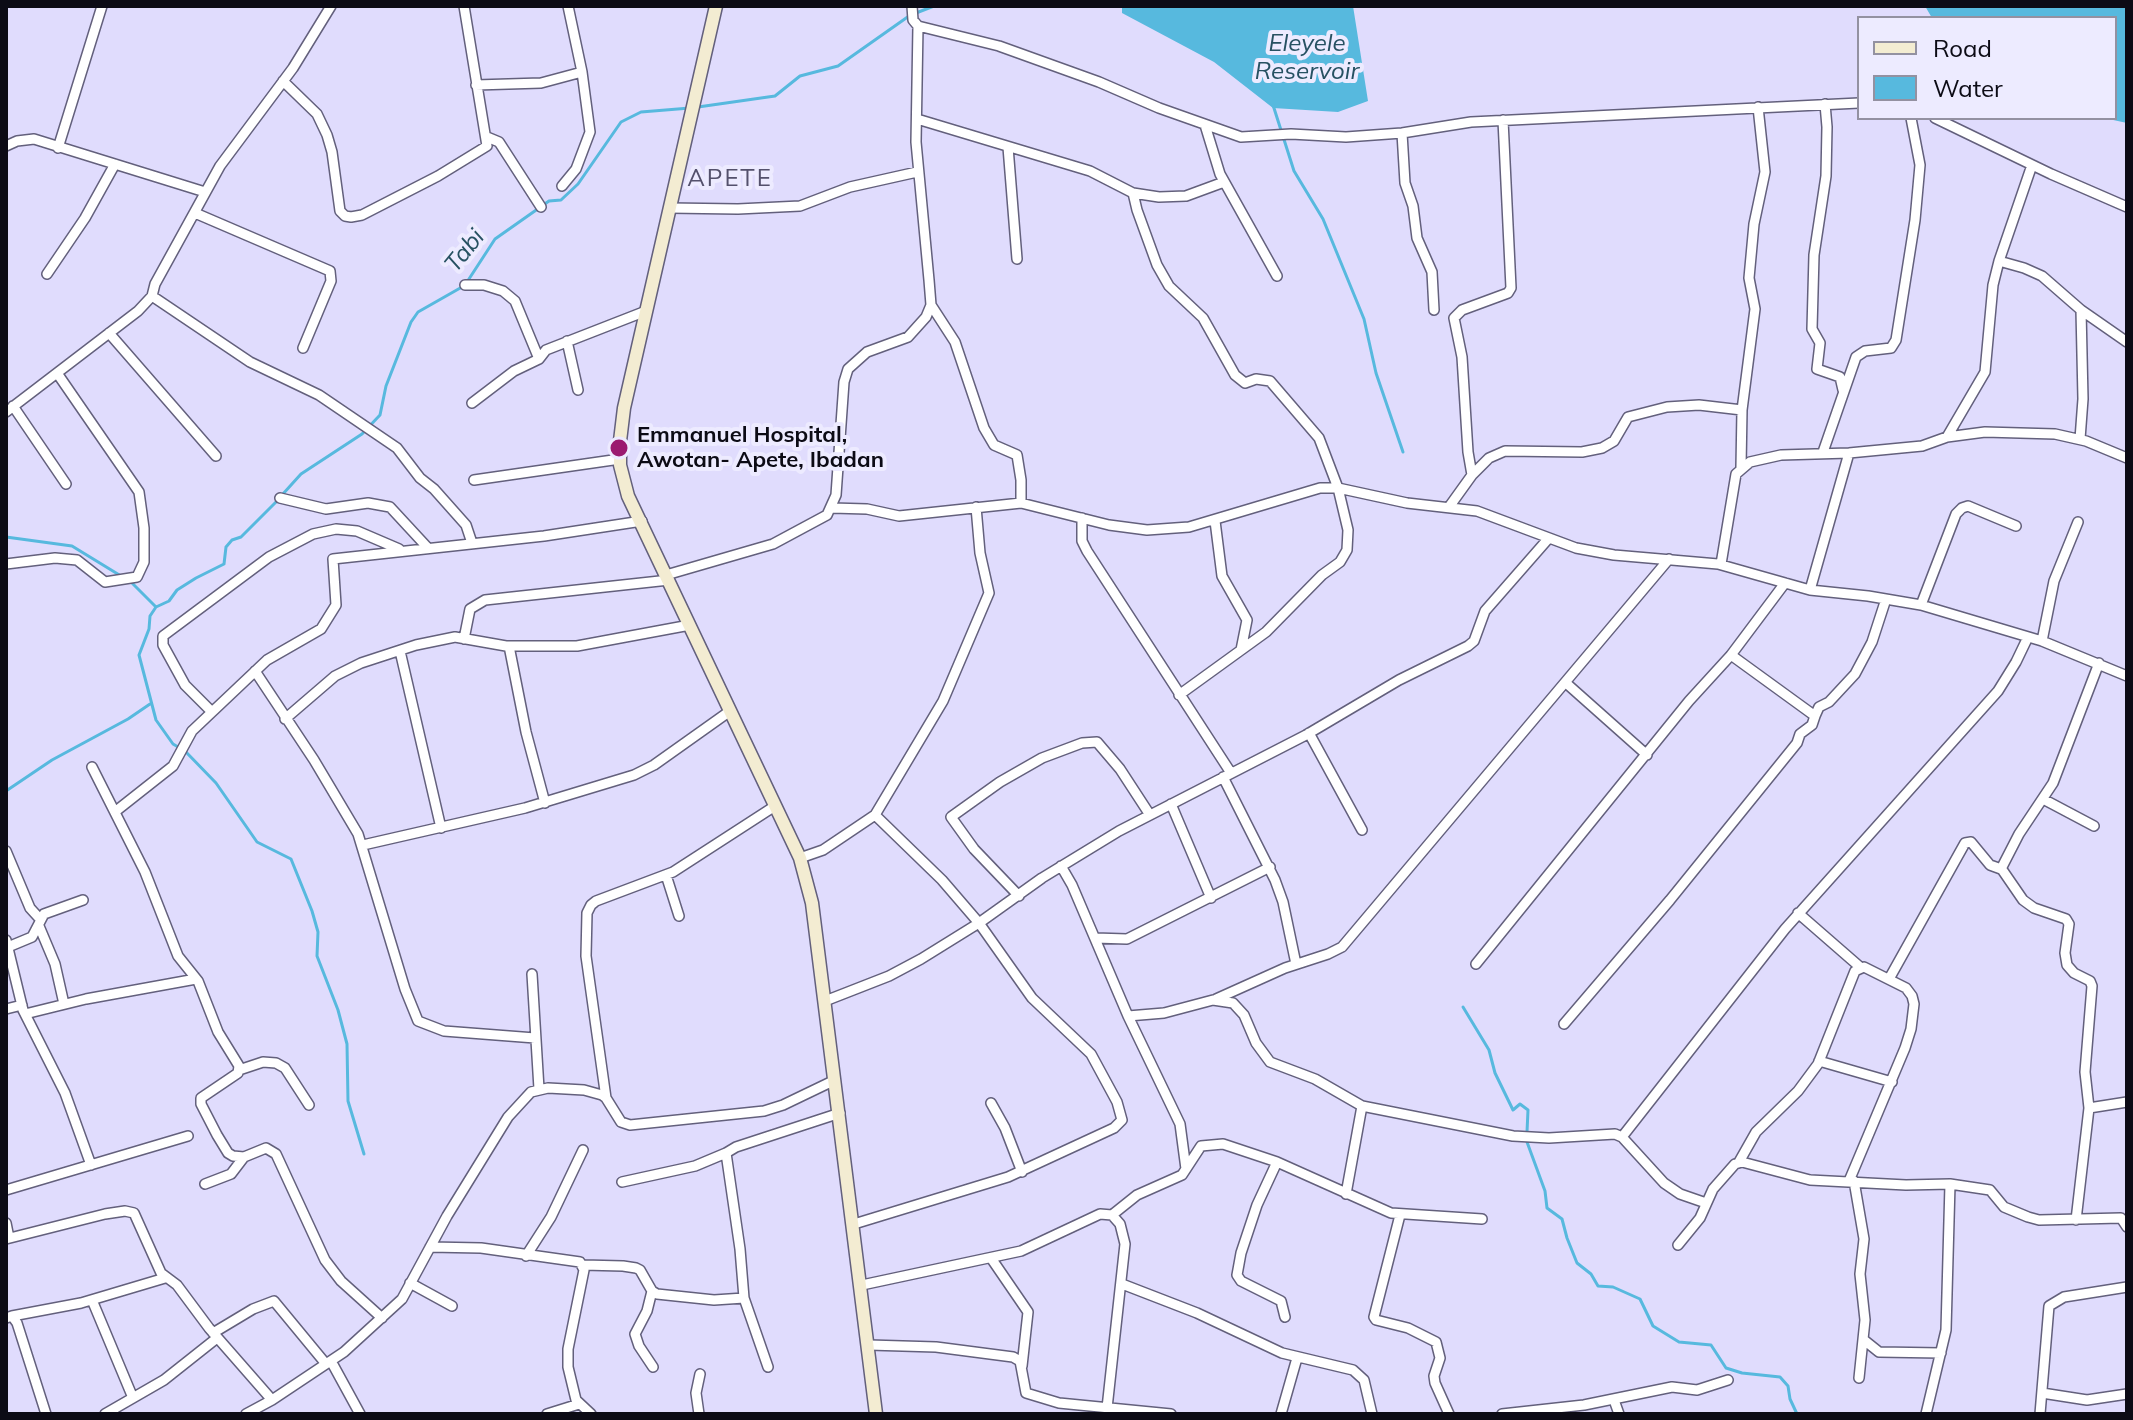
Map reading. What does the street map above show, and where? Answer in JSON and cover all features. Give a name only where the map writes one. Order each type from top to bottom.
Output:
[{"type":"main road","points":[[716,6],[624,408],[620,459],[628,496],[800,858],[812,903],[876,1414]]},
{"type":"street","points":[[58,148],[102,6]]},
{"type":"street","points":[[66,484],[10,409],[138,311],[152,296],[155,284],[220,166],[283,81],[331,6]]},
{"type":"street","points":[[283,81],[317,114],[327,135],[340,211],[345,216],[362,215],[485,150],[487,137],[464,6]]},
{"type":"street","points":[[562,186],[576,169],[590,132],[582,72],[568,6]]},
{"type":"street","points":[[1021,503],[1017,455],[994,445],[984,428],[955,342],[931,305],[917,172],[914,15],[1241,137],[1291,134],[1346,137],[1402,133],[1471,122],[1857,103]]},
{"type":"street","points":[[476,85],[541,83],[582,72]]},
{"type":"street","points":[[1825,104],[1826,176],[1814,255],[1812,329],[1820,343],[1817,369],[1840,377],[1843,390]]},
{"type":"street","points":[[1741,467],[1742,410],[1755,309],[1749,278],[1765,172],[1758,107]]},
{"type":"street","points":[[917,119],[1090,171],[1138,195],[1186,196],[1224,182]]},
{"type":"street","points":[[1472,475],[1462,357],[1454,318],[1462,310],[1508,293],[1511,288],[1503,120]]},
{"type":"street","points":[[1823,452],[1858,354],[1891,348],[1896,340],[1915,220],[1920,165],[1911,120]]},
{"type":"street","points":[[1939,120],[2127,207]]},
{"type":"street","points":[[1205,125],[1214,160],[1224,182],[1277,276]]},
{"type":"street","points":[[1402,133],[1405,183],[1413,206],[1417,238],[1432,272],[1434,310]]},
{"type":"street","points":[[487,137],[499,142],[541,207]]},
{"type":"street","points":[[6,146],[34,139],[205,192]]},
{"type":"street","points":[[1008,147],[1017,259]]},
{"type":"street","points":[[47,274],[85,218],[115,164]]},
{"type":"street","points":[[1947,437],[1985,372],[1993,285],[2032,165]]},
{"type":"street","points":[[669,208],[800,206],[850,187],[917,172]]},
{"type":"street","points":[[1133,193],[1157,265],[1169,286],[1203,318],[1235,375],[1245,383],[1256,379],[1270,381],[1319,438],[1338,488],[1348,530],[1347,550],[1340,562],[1322,575],[1266,632],[1179,695]]},
{"type":"street","points":[[195,213],[330,271],[331,281],[303,348]]},
{"type":"street","points":[[1999,261],[2042,276],[2081,310],[2127,342]]},
{"type":"street","points":[[465,285],[484,285],[503,291],[515,301],[539,359]]},
{"type":"street","points":[[152,296],[250,362],[319,395],[397,448],[420,478],[466,525],[472,543]]},
{"type":"street","points":[[464,639],[470,609],[485,600],[668,578],[773,544],[827,515],[836,495],[844,382],[848,369],[867,352],[908,337],[926,317],[931,305]]},
{"type":"street","points":[[2080,439],[2083,399],[2081,310]]},
{"type":"street","points":[[472,403],[514,371],[539,359],[546,350],[646,311]]},
{"type":"street","points":[[109,333],[216,456]]},
{"type":"street","points":[[567,341],[578,390]]},
{"type":"street","points":[[6,564],[55,558],[77,560],[105,582],[137,577],[144,562],[144,528],[139,492],[57,373]]},
{"type":"street","points":[[1449,507],[1472,475],[1489,458],[1505,451],[1582,452],[1602,448],[1614,441],[1628,417],[1667,407],[1699,405],[1742,410]]},
{"type":"street","points":[[1721,564],[1736,474],[1750,462],[1781,455],[1922,446],[1947,437],[1985,432],[2055,434],[2080,439],[2127,458]]},
{"type":"street","points":[[1810,590],[1849,453]]},
{"type":"street","points":[[474,480],[620,459]]},
{"type":"street","points":[[832,508],[867,509],[899,516],[1021,503],[1132,530],[1147,530],[1189,527],[1320,488],[1338,488],[1407,503],[1477,511],[1548,539],[1614,555],[1721,564],[1810,590],[1921,605],[2042,641],[2127,676]]},
{"type":"street","points":[[280,498],[326,509],[368,503],[390,507],[427,547]]},
{"type":"street","points":[[1921,605],[1956,514],[1962,508],[1968,506],[2016,526]]},
{"type":"street","points":[[800,858],[823,850],[875,815],[943,701],[988,601],[976,507]]},
{"type":"street","points":[[1082,518],[1082,541],[1087,551],[1227,775],[1283,902],[1296,964]]},
{"type":"street","points":[[116,811],[173,766],[187,738],[267,660],[321,629],[336,605],[333,559],[544,536],[642,521]]},
{"type":"street","points":[[1215,521],[1222,576],[1247,620],[1241,650]]},
{"type":"street","points":[[2042,641],[2054,581],[2078,522]]},
{"type":"street","points":[[212,712],[185,685],[163,645],[163,636],[269,557],[313,534],[336,529],[357,531],[402,550]]},
{"type":"street","points":[[825,1001],[889,976],[979,923],[1061,866],[1150,815],[1468,646],[1474,641],[1485,611],[1548,539]]},
{"type":"street","points":[[1128,1016],[1164,1013],[1213,1000],[1342,947],[1669,559]]},
{"type":"street","points":[[1476,964],[1689,701],[1731,655],[1785,583]]},
{"type":"street","points":[[1564,1024],[1679,889],[1797,743],[1800,734],[1812,725],[1819,707],[1829,702],[1855,674],[1872,642],[1886,599]]},
{"type":"street","points":[[285,719],[335,676],[361,663],[449,638],[509,646],[577,646],[690,625]]},
{"type":"street","points":[[1622,1137],[1798,913],[1998,691],[2028,637]]},
{"type":"street","points":[[509,646],[526,732],[545,803]]},
{"type":"street","points":[[400,651],[441,828]]},
{"type":"street","points":[[1731,655],[1815,716]]},
{"type":"street","points":[[2001,868],[2053,783],[2099,663]]},
{"type":"street","points":[[255,671],[351,820],[363,845],[405,989],[418,1021],[444,1031],[535,1038]]},
{"type":"street","points":[[1566,683],[1647,755]]},
{"type":"street","points":[[363,845],[545,803],[634,775],[654,765],[730,711]]},
{"type":"street","points":[[1309,733],[1362,830]]},
{"type":"street","points":[[1019,896],[974,849],[951,817],[1000,782],[1042,758],[1082,743],[1097,742],[1120,769],[1150,815]]},
{"type":"street","points":[[92,767],[145,872],[172,942],[196,979],[218,1032],[239,1070]]},
{"type":"street","points":[[2043,799],[2094,826]]},
{"type":"street","points":[[1171,804],[1211,898]]},
{"type":"street","points":[[775,806],[686,865],[596,901],[587,913],[586,956],[606,1098],[621,1122],[646,1124],[764,1111],[835,1080]]},
{"type":"street","points":[[854,1224],[1022,1172],[1121,1123],[1121,1115],[1091,1054],[1032,998],[979,923],[942,880],[875,815]]},
{"type":"street","points":[[1889,979],[1965,843],[1971,842],[1990,865],[2001,868]]},
{"type":"street","points":[[6,851],[30,908],[40,922],[55,964],[64,1004]]},
{"type":"street","points":[[1061,866],[1180,1124],[1186,1169]]},
{"type":"street","points":[[1095,938],[1127,939],[1270,867]]},
{"type":"street","points":[[2001,868],[2023,900],[2034,908],[2066,919],[2069,924],[2065,953],[2067,965],[2074,973],[2090,981],[2092,986],[2085,1072],[2089,1108],[2076,1220]]},
{"type":"street","points":[[666,875],[679,916]]},
{"type":"street","points":[[83,900],[48,911],[32,937],[7,943],[24,1010],[65,1093],[91,1165]]},
{"type":"street","points":[[1798,913],[1860,967],[1906,988],[1914,1004],[1911,1029],[1851,1181],[1864,1239],[1860,1274],[1865,1302],[1864,1340],[1859,1378]]},
{"type":"street","points":[[1678,1245],[1700,1218],[1713,1189],[1739,1162],[1756,1132],[1798,1091],[1819,1061],[1855,971],[1860,967]]},
{"type":"street","points":[[532,974],[539,1089]]},
{"type":"street","points":[[6,1009],[24,1010],[64,1004],[196,979]]},
{"type":"street","points":[[1213,1000],[1233,1003],[1241,1011],[1256,1043],[1270,1062],[1323,1083],[1362,1106],[1513,1136],[1549,1138],[1615,1134],[1622,1137],[1664,1183],[1680,1194],[1706,1203]]},
{"type":"street","points":[[1819,1061],[1892,1082]]},
{"type":"street","points":[[244,1157],[228,1153],[201,1104],[203,1094],[231,1079],[239,1070],[263,1062],[276,1063],[285,1068],[309,1105]]},
{"type":"street","points":[[246,1414],[329,1363],[402,1299],[508,1117],[524,1098],[539,1089],[584,1090],[606,1098]]},
{"type":"street","points":[[2089,1108],[2127,1102]]},
{"type":"street","points":[[991,1103],[1005,1128],[1022,1172]]},
{"type":"street","points":[[1346,1194],[1362,1106]]},
{"type":"street","points":[[622,1182],[703,1164],[736,1147],[840,1113]]},
{"type":"street","points":[[6,1190],[188,1136]]},
{"type":"street","points":[[862,1285],[1021,1251],[1100,1214],[1112,1215],[1137,1195],[1176,1179],[1198,1149],[1210,1144],[1233,1146],[1277,1162],[1400,1215],[1482,1219]]},
{"type":"street","points":[[205,1184],[231,1174],[244,1157],[266,1148],[276,1154],[325,1260],[341,1281],[382,1318]]},
{"type":"street","points":[[526,1256],[551,1217],[583,1150]]},
{"type":"street","points":[[726,1153],[744,1298],[768,1367]]},
{"type":"street","points":[[1277,1162],[1257,1205],[1237,1268],[1241,1281],[1281,1301],[1285,1317]]},
{"type":"street","points":[[1739,1162],[1810,1180],[1950,1184],[1990,1190],[2004,1207],[2039,1220],[2121,1218],[2127,1227]]},
{"type":"street","points":[[1926,1414],[1946,1330],[1950,1184]]},
{"type":"street","points":[[6,1223],[8,1238],[105,1214],[134,1213],[165,1278],[177,1285],[215,1335],[272,1400]]},
{"type":"street","points":[[1107,1408],[1122,1284],[1124,1234],[1112,1215]]},
{"type":"street","points":[[1400,1215],[1374,1317],[1436,1342],[1440,1358],[1435,1383],[1449,1414]]},
{"type":"street","points":[[430,1247],[481,1248],[580,1262],[583,1265],[636,1268],[657,1294],[714,1300],[744,1298]]},
{"type":"street","points":[[991,1258],[1028,1312],[1021,1369]]},
{"type":"street","points":[[583,1265],[583,1279],[568,1349],[568,1367],[579,1404],[591,1414]]},
{"type":"street","points":[[46,1414],[9,1317],[92,1300],[165,1278]]},
{"type":"street","points":[[410,1283],[452,1306]]},
{"type":"street","points":[[1122,1284],[1197,1313],[1297,1358],[1353,1370],[1364,1380],[1372,1414]]},
{"type":"street","points":[[2040,1414],[2049,1306],[2064,1297],[2127,1287]]},
{"type":"street","points":[[652,1291],[647,1311],[635,1334],[653,1367]]},
{"type":"street","points":[[92,1300],[133,1398]]},
{"type":"street","points":[[105,1414],[184,1365],[215,1335],[253,1309],[274,1301],[329,1363],[360,1414]]},
{"type":"street","points":[[1864,1340],[1879,1352],[1941,1353]]},
{"type":"street","points":[[869,1345],[981,1351],[1017,1358],[1026,1393],[1059,1403],[1171,1414]]},
{"type":"street","points":[[1281,1414],[1297,1358]]},
{"type":"street","points":[[699,1414],[696,1393],[700,1374]]},
{"type":"street","points":[[1502,1414],[1553,1412],[1672,1387],[1697,1390],[1728,1380]]},
{"type":"street","points":[[2042,1393],[2087,1400],[2127,1394]]},
{"type":"street","points":[[1614,1400],[1619,1414]]},
{"type":"street","points":[[547,1414],[579,1404]]},
{"type":"water","name":"Eleyele Reservoir","points":[[1122,6],[1353,6],[1368,101],[1338,112],[1273,108],[1214,62],[1122,13]]},
{"type":"water","points":[[1925,6],[2127,6],[2127,123],[2113,120],[2117,120],[2117,16],[1931,16]]},
{"type":"waterway","name":"Tabi","points":[[916,13],[934,6]]},
{"type":"waterway","name":"Tabi","points":[[698,107],[775,96],[800,76],[838,66],[909,16]]},
{"type":"waterway","points":[[1273,105],[1294,171],[1323,219],[1364,319],[1376,373],[1403,452]]},
{"type":"waterway","name":"Tabi","points":[[467,282],[495,239],[549,201],[561,200],[578,184],[621,122],[641,112],[690,108]]},
{"type":"waterway","name":"Tabi","points":[[282,495],[301,474],[362,434],[380,415],[386,386],[411,322],[418,312],[462,287]]},
{"type":"waterway","points":[[278,500],[241,537],[232,540],[226,547],[224,564],[177,590],[169,601],[156,607],[150,616],[149,629],[139,655],[156,720],[173,744],[185,751],[216,783],[257,842],[291,859],[312,911],[318,932],[317,956],[338,1010],[347,1044],[348,1101],[364,1154]]},
{"type":"waterway","points":[[6,537],[72,546],[121,576]]},
{"type":"waterway","points":[[131,582],[156,607]]},
{"type":"waterway","name":"Tabi","points":[[6,791],[52,760],[150,704]]},
{"type":"waterway","points":[[1463,1007],[1489,1050],[1495,1073],[1513,1110],[1520,1104],[1528,1110],[1527,1132]]},
{"type":"waterway","points":[[1527,1142],[1545,1191],[1547,1208],[1562,1219],[1577,1263],[1591,1274],[1598,1286],[1613,1287],[1640,1299],[1653,1326],[1679,1342],[1711,1345],[1726,1368],[1780,1377],[1788,1386],[1797,1414]]},
{"type":"place","name":"Emmanuel Hospital, Awotan- Apete, Ibadan","points":[[619,448]]},
{"type":"district","name":"APETE","points":[[730,179]]}]
